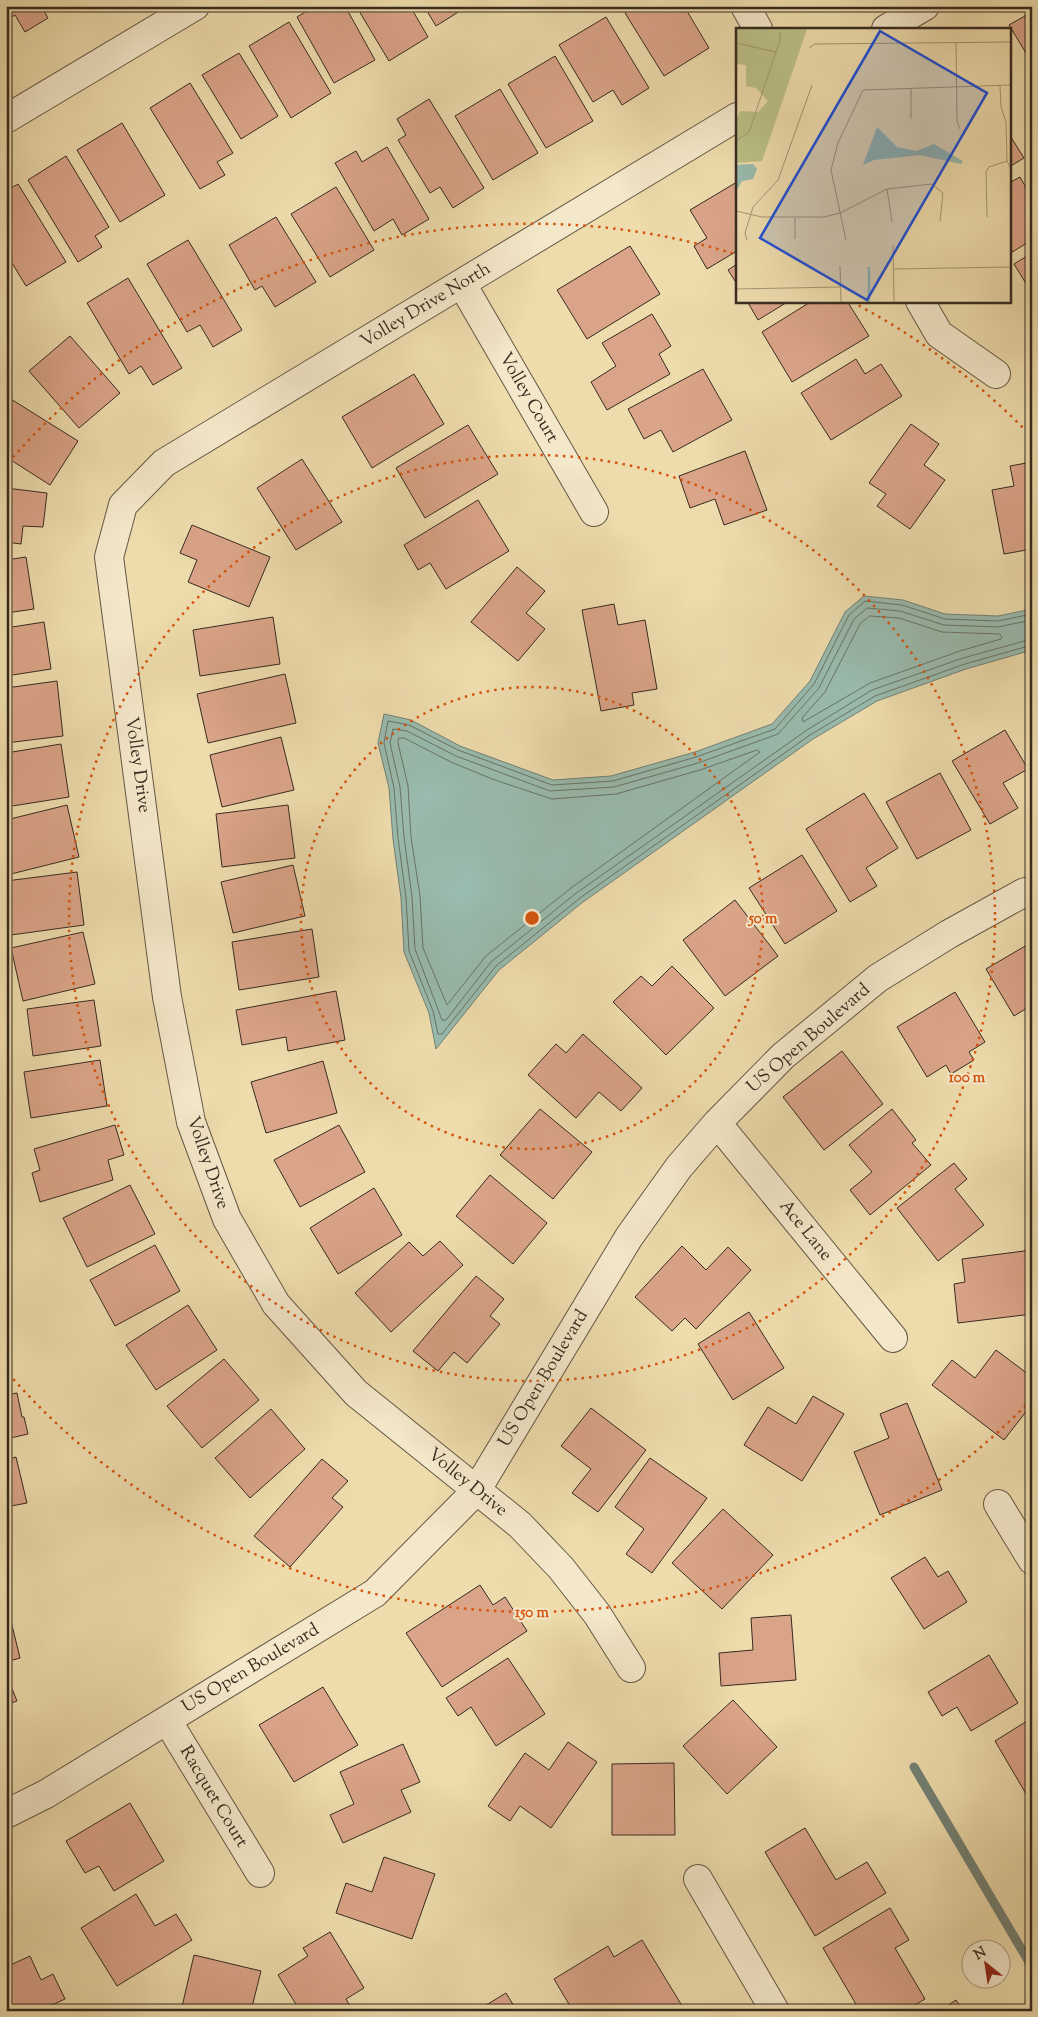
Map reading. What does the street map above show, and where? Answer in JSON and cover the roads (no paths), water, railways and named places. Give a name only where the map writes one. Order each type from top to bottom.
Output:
[{"type":"street","points":[[6,119],[195,6]]},
{"type":"street","points":[[745,6],[757,28]]},
{"type":"street","points":[[888,28],[925,6]]},
{"type":"street","name":"Volley Drive North","points":[[123,505],[164,463],[736,119]]},
{"type":"street","name":"Volley Court","points":[[462,284],[594,512]]},
{"type":"street","points":[[921,302],[939,334],[996,374]]},
{"type":"street","name":"Volley Drive","points":[[123,505],[110,558],[167,997],[191,1122],[227,1219],[276,1304],[356,1393],[520,1525],[561,1568],[597,1614],[631,1668]]},
{"type":"street","name":"US Open Boulevard","points":[[6,1814],[46,1794],[375,1593],[476,1491],[629,1237],[679,1167],[717,1123],[783,1056],[878,978],[983,915],[1025,892],[1032,891]]},
{"type":"street","name":"Ace Lane","points":[[717,1123],[893,1338]]},
{"type":"street","points":[[998,1504],[1032,1560]]},
{"type":"street","name":"Racquet Court","points":[[167,1720],[260,1873]]},
{"type":"street","points":[[698,1879],[775,2011]]},
{"type":"water","points":[[864,596],[903,600],[945,614],[998,616],[1032,609],[1032,650],[966,669],[877,701],[813,739],[583,902],[499,970],[436,1049],[429,1013],[404,952],[401,898],[393,839],[389,788],[378,743],[384,714],[411,720],[460,746],[553,780],[611,776],[695,752],[772,724],[810,681],[845,612]]},
{"type":"waterway","points":[[914,1767],[1032,1967]]}]
